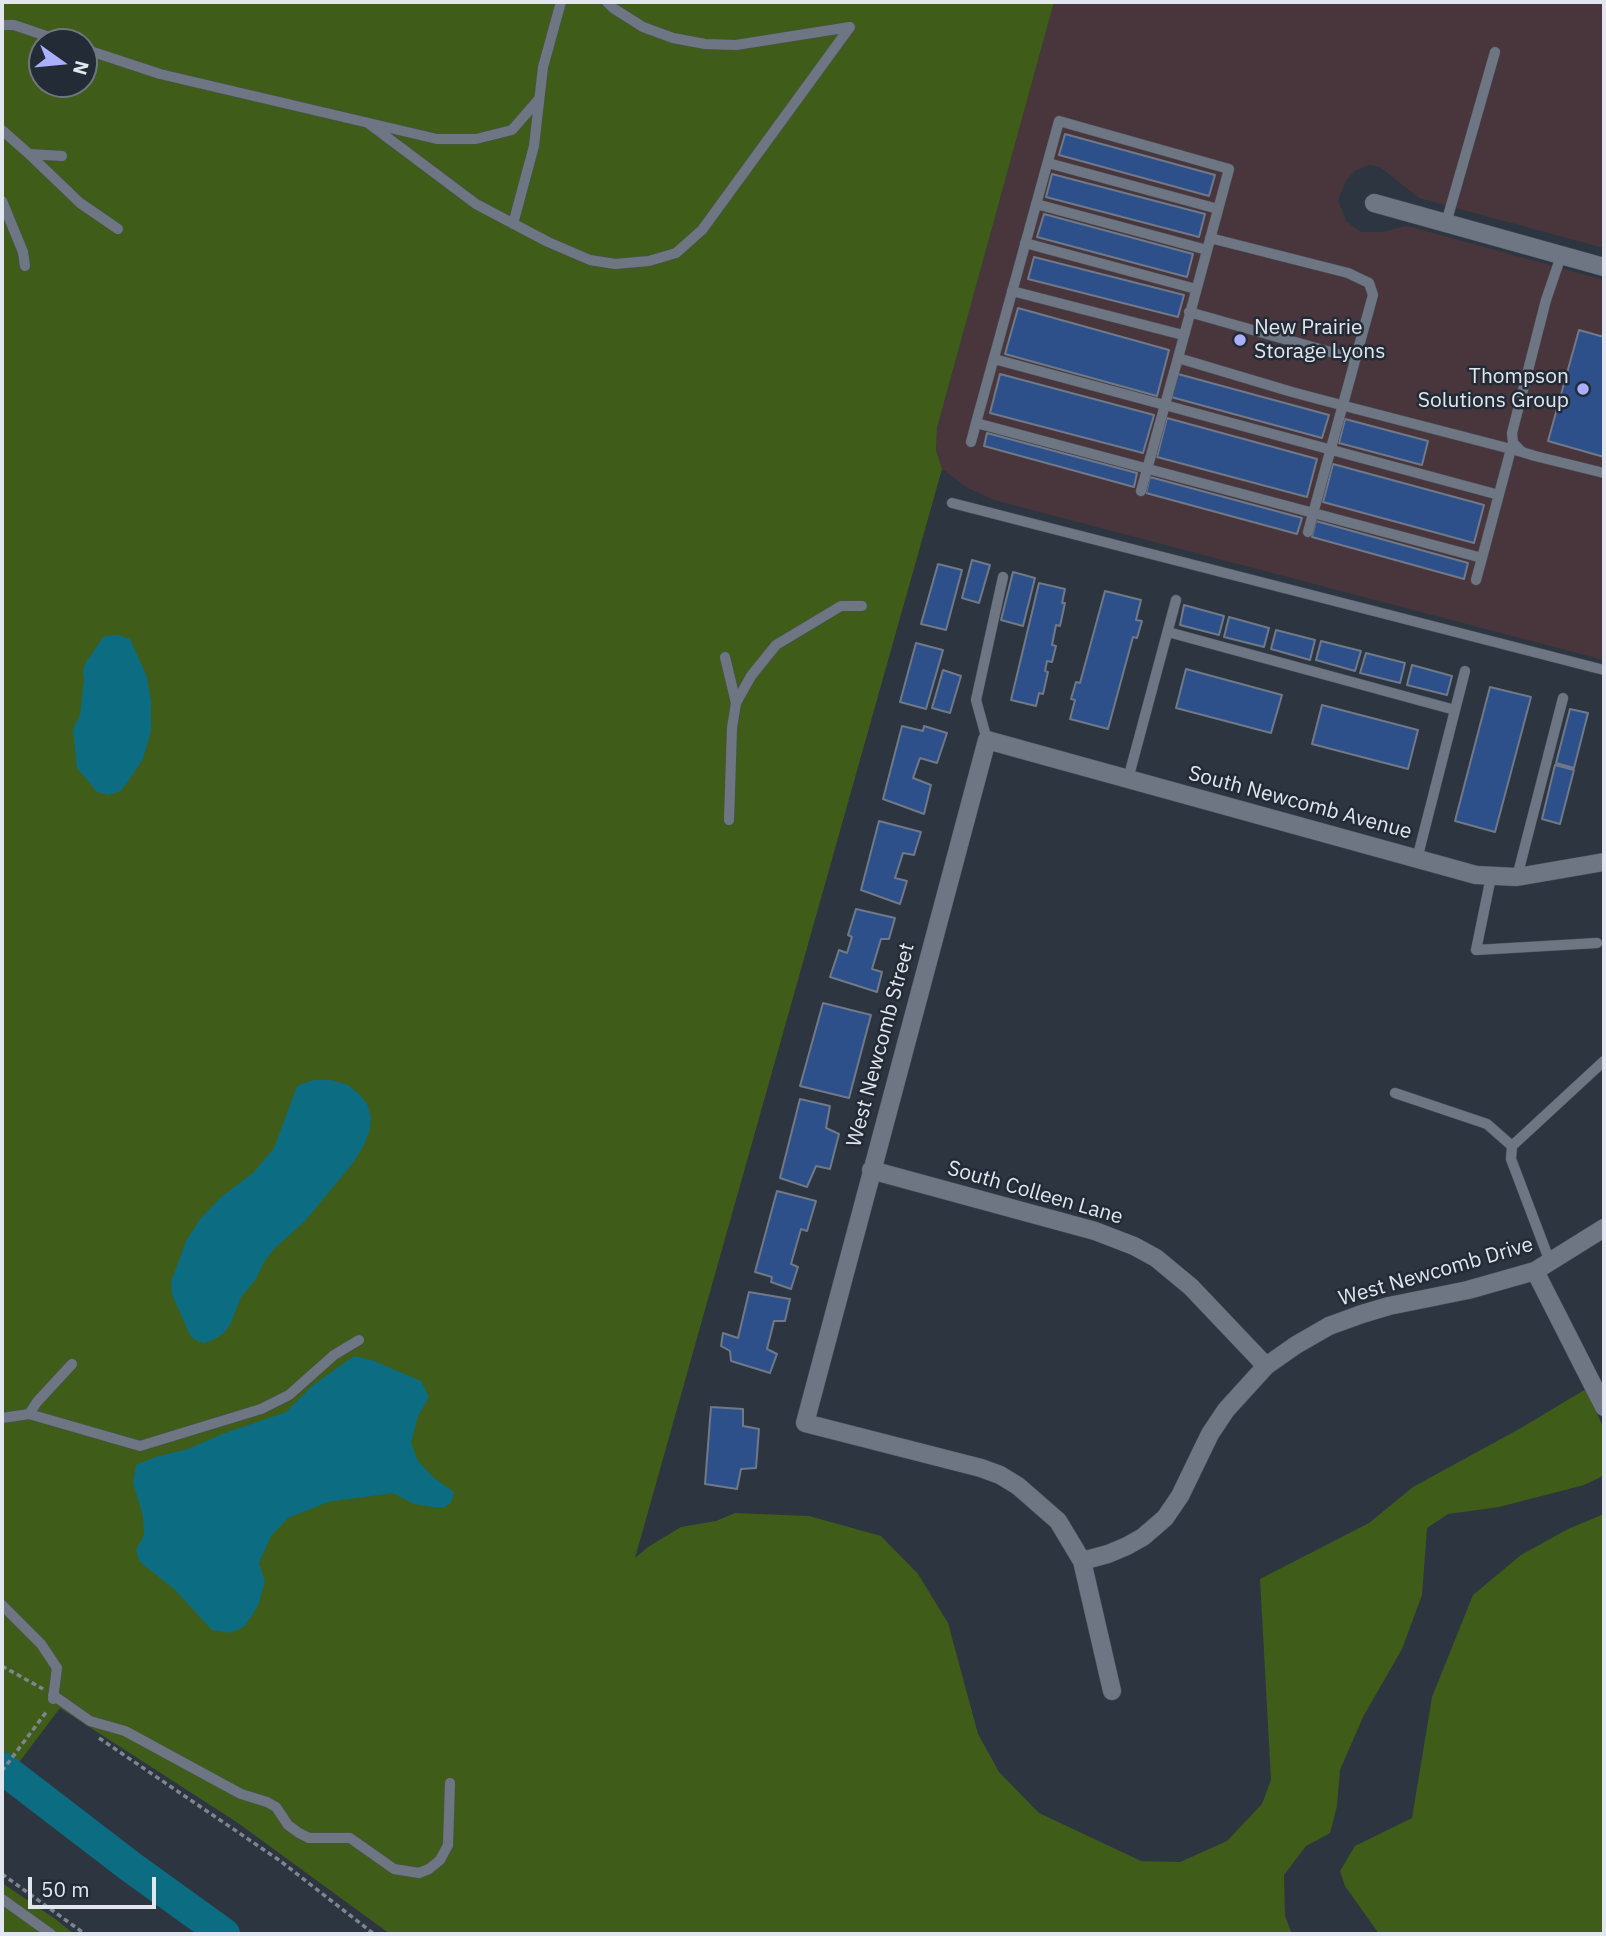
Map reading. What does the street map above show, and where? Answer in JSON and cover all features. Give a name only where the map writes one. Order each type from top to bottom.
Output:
[{"type":"street","points":[[1374,203],[1604,267]]},
{"type":"street","name":"South Newcomb Avenue","points":[[987,740],[1491,877],[1517,877],[1604,862]]},
{"type":"street","name":"West Newcomb Street","points":[[987,740],[805,1423],[1000,1475],[1018,1486],[1058,1521],[1082,1561]]},
{"type":"street","name":"South Colleen Lane","points":[[871,1170],[1095,1231],[1134,1246],[1156,1258],[1191,1287],[1266,1366]]},
{"type":"street","name":"West Newcomb Drive","points":[[1082,1561],[1127,1546],[1143,1537],[1164,1518],[1180,1496],[1210,1434],[1226,1410],[1266,1366],[1296,1345],[1318,1332],[1362,1314],[1468,1290],[1542,1266],[1604,1228]]},
{"type":"street","points":[[1542,1266],[1604,1407]]},
{"type":"street","points":[[1082,1561],[1112,1691]]},
{"type":"lane","points":[[513,224],[534,146],[543,67],[561,2]]},
{"type":"lane","points":[[368,124],[476,204],[590,260],[615,264],[649,261],[676,253],[702,230],[849,27],[736,45],[705,44],[673,38],[643,27],[607,2]]},
{"type":"lane","points":[[2,24],[28,30]]},
{"type":"lane","points":[[1446,223],[1495,52]]},
{"type":"lane","points":[[98,54],[160,75],[436,139],[476,139],[512,130],[539,99]]},
{"type":"lane","points":[[971,442],[1059,121],[1229,169],[1141,491]]},
{"type":"lane","points":[[2,130],[80,202],[118,229]]},
{"type":"lane","points":[[29,154],[62,156]]},
{"type":"lane","points":[[1048,163],[1218,209]]},
{"type":"lane","points":[[2,201],[23,252],[25,266]]},
{"type":"lane","points":[[1036,204],[1207,250]]},
{"type":"lane","points":[[1210,238],[1348,273],[1369,283],[1373,295],[1308,532]]},
{"type":"lane","points":[[1025,243],[1196,289]]},
{"type":"lane","points":[[1522,452],[1513,443],[1512,433],[1546,300],[1561,256]]},
{"type":"lane","points":[[1012,290],[1183,335]]},
{"type":"lane","points":[[1189,312],[1355,359]]},
{"type":"lane","points":[[1178,358],[1341,405],[1604,473]]},
{"type":"lane","points":[[993,359],[1499,495]]},
{"type":"lane","points":[[976,423],[1482,558]]},
{"type":"lane","points":[[1476,580],[1511,449]]},
{"type":"lane","points":[[952,503],[1604,670]]},
{"type":"lane","points":[[987,740],[976,700],[1003,577]]},
{"type":"lane","points":[[1128,779],[1176,600]]},
{"type":"lane","points":[[729,820],[732,729],[736,703],[751,676],[776,645],[841,606],[862,606]]},
{"type":"lane","points":[[1168,632],[1455,710]]},
{"type":"lane","points":[[725,657],[736,703]]},
{"type":"lane","points":[[1417,859],[1465,671]]},
{"type":"lane","points":[[1517,877],[1563,698]]},
{"type":"lane","points":[[1491,877],[1476,950],[1597,943]]},
{"type":"lane","points":[[1542,1266],[1511,1159],[1512,1146],[1604,1061]]},
{"type":"lane","points":[[1395,1093],[1487,1124],[1512,1146]]},
{"type":"lane","points":[[2,1418],[29,1414],[140,1446],[261,1409],[289,1395],[334,1355],[359,1340]]},
{"type":"lane","points":[[29,1414],[72,1364]]},
{"type":"lane","points":[[2,1605],[41,1644],[57,1668],[53,1699],[90,1721],[125,1731],[241,1794],[267,1802],[276,1807],[288,1825],[309,1838],[349,1838],[394,1870],[419,1873],[440,1860],[448,1845],[450,1783]]},
{"type":"lane","points":[[2,1899],[51,1934]]},
{"type":"path","points":[[2,1666],[53,1699],[2,1771]]},
{"type":"path","points":[[90,1721],[92,1732],[105,1743],[279,1860],[374,1934]]},
{"type":"path","points":[[2,1874],[85,1934]]},
{"type":"shaded area","points":[[1054,2],[1604,2],[1604,248],[1419,198],[1380,167],[1370,165],[1356,170],[1347,179],[1338,200],[1346,221],[1361,232],[1383,232],[1405,226],[1604,280],[1604,660],[994,500],[968,488],[942,469],[936,450],[937,428]]},
{"type":"green space","points":[[2,2],[1054,2],[937,428],[936,450],[942,469],[635,1558],[681,1527],[716,1521],[735,1513],[809,1516],[881,1536],[918,1574],[948,1623],[978,1734],[999,1772],[1039,1813],[1141,1861],[1180,1862],[1227,1841],[1262,1804],[1271,1780],[1260,1579],[1369,1523],[1413,1487],[1586,1389],[1604,1429],[1604,1471],[1601,1477],[1584,1485],[1499,1507],[1448,1514],[1427,1528],[1422,1595],[1402,1649],[1363,1717],[1340,1770],[1337,1806],[1330,1833],[1306,1846],[1284,1875],[1285,1916],[1292,1934],[390,1934],[238,1823],[60,1708],[2,1785]]},
{"type":"green space","points":[[1604,1514],[1604,1934],[1379,1934],[1345,1886],[1340,1871],[1355,1846],[1412,1818],[1432,1697],[1473,1595],[1521,1555],[1568,1529]]},
{"type":"green space","points":[[2,1883],[54,1918],[74,1934],[2,1934]]},
{"type":"water","points":[[118,635],[130,639],[147,677],[151,702],[151,731],[143,759],[121,791],[109,795],[97,792],[77,768],[73,729],[80,715],[86,662],[104,636]]},
{"type":"water","points":[[313,1080],[330,1080],[348,1085],[360,1095],[367,1104],[371,1117],[364,1145],[353,1163],[305,1221],[274,1249],[264,1262],[256,1279],[241,1297],[224,1333],[205,1343],[197,1341],[191,1337],[172,1295],[171,1282],[186,1241],[200,1219],[221,1197],[253,1173],[274,1148],[297,1086]]},
{"type":"water","points":[[354,1356],[372,1360],[421,1381],[429,1397],[418,1416],[411,1443],[418,1461],[434,1478],[454,1492],[451,1503],[444,1507],[414,1504],[393,1493],[328,1502],[288,1518],[271,1536],[259,1563],[265,1581],[258,1606],[244,1627],[230,1633],[212,1630],[174,1589],[140,1562],[136,1550],[144,1535],[143,1516],[133,1483],[136,1465],[188,1449],[286,1412],[313,1385]]},
{"type":"building","points":[[1065,134],[1215,175],[1209,196],[1059,155]]},
{"type":"building","points":[[1052,174],[1205,214],[1199,237],[1046,197]]},
{"type":"building","points":[[1044,214],[1193,254],[1187,277],[1037,237]]},
{"type":"building","points":[[1034,257],[1184,295],[1178,317],[1028,279]]},
{"type":"building","points":[[1018,308],[1169,350],[1157,396],[1005,354]]},
{"type":"building","name":"Thompson Solutions Group","points":[[1579,330],[1604,337],[1604,457],[1548,441]]},
{"type":"building","points":[[1000,374],[1154,415],[1143,453],[990,413]]},
{"type":"building","points":[[1178,374],[1329,415],[1322,438],[1171,397]]},
{"type":"building","points":[[1167,418],[1317,459],[1307,497],[1157,457]]},
{"type":"building","points":[[1345,419],[1428,441],[1422,465],[1339,443]]},
{"type":"building","points":[[987,433],[1137,473],[1134,487],[984,446]]},
{"type":"building","points":[[1333,464],[1484,505],[1474,543],[1323,502]]},
{"type":"building","points":[[1150,477],[1302,518],[1297,534],[1146,493]]},
{"type":"building","points":[[1316,521],[1468,563],[1464,579],[1312,537]]},
{"type":"building","points":[[972,560],[990,565],[979,603],[962,598]]},
{"type":"building","points":[[938,564],[962,570],[946,630],[921,624]]},
{"type":"building","points":[[1013,572],[1035,578],[1023,626],[1001,620]]},
{"type":"building","points":[[1039,583],[1065,589],[1062,603],[1065,603],[1060,626],[1056,625],[1052,645],[1056,646],[1052,662],[1047,661],[1045,671],[1048,672],[1043,694],[1039,693],[1036,706],[1011,700]]},
{"type":"building","points":[[1105,591],[1141,600],[1136,620],[1142,621],[1137,638],[1133,637],[1108,729],[1070,719],[1075,700],[1071,699],[1076,682],[1080,683]]},
{"type":"building","points":[[1184,605],[1224,616],[1219,635],[1180,625]]},
{"type":"building","points":[[1229,617],[1269,628],[1264,647],[1224,637]]},
{"type":"building","points":[[1276,630],[1315,640],[1310,660],[1271,649]]},
{"type":"building","points":[[1321,641],[1361,651],[1355,671],[1316,660]]},
{"type":"building","points":[[916,643],[943,650],[926,709],[900,702]]},
{"type":"building","points":[[1366,653],[1405,663],[1400,683],[1360,673]]},
{"type":"building","points":[[1412,665],[1452,676],[1447,695],[1407,685]]},
{"type":"building","points":[[1186,669],[1282,695],[1271,733],[1176,708]]},
{"type":"building","points":[[943,670],[961,676],[950,713],[932,708]]},
{"type":"building","points":[[1490,687],[1531,697],[1495,832],[1455,821]]},
{"type":"building","points":[[1322,705],[1418,730],[1408,769],[1312,744]]},
{"type":"building","points":[[1570,709],[1588,713],[1574,768],[1556,763]]},
{"type":"building","points":[[902,726],[923,731],[924,726],[947,733],[937,763],[920,758],[913,778],[931,785],[924,814],[883,799]]},
{"type":"building","points":[[1555,765],[1574,770],[1560,824],[1542,819]]},
{"type":"building","points":[[879,821],[921,832],[914,855],[903,853],[895,878],[907,881],[900,904],[861,890]]},
{"type":"building","points":[[856,909],[895,918],[889,939],[881,939],[872,969],[882,972],[877,992],[830,977],[839,950],[847,953],[852,937],[848,935]]},
{"type":"building","points":[[823,1003],[871,1015],[849,1098],[800,1086]]},
{"type":"building","points":[[800,1099],[830,1106],[826,1128],[839,1134],[830,1169],[816,1166],[807,1187],[780,1178]]},
{"type":"building","points":[[777,1191],[816,1201],[807,1231],[801,1229],[791,1264],[798,1267],[791,1289],[771,1282],[772,1277],[755,1272]]},
{"type":"building","points":[[749,1292],[790,1299],[785,1321],[774,1321],[767,1349],[777,1354],[770,1373],[731,1361],[730,1351],[721,1346],[723,1333],[738,1338]]},
{"type":"building","points":[[711,1407],[743,1409],[743,1426],[759,1429],[756,1468],[741,1469],[737,1489],[705,1484]]},
{"type":"waterway","points":[[2,1768],[224,1934]]},
{"type":"place","name":"New Prairie Storage Lyons","points":[[1240,340]]},
{"type":"place","name":"Thompson Solutions Group","points":[[1583,389]]}]
